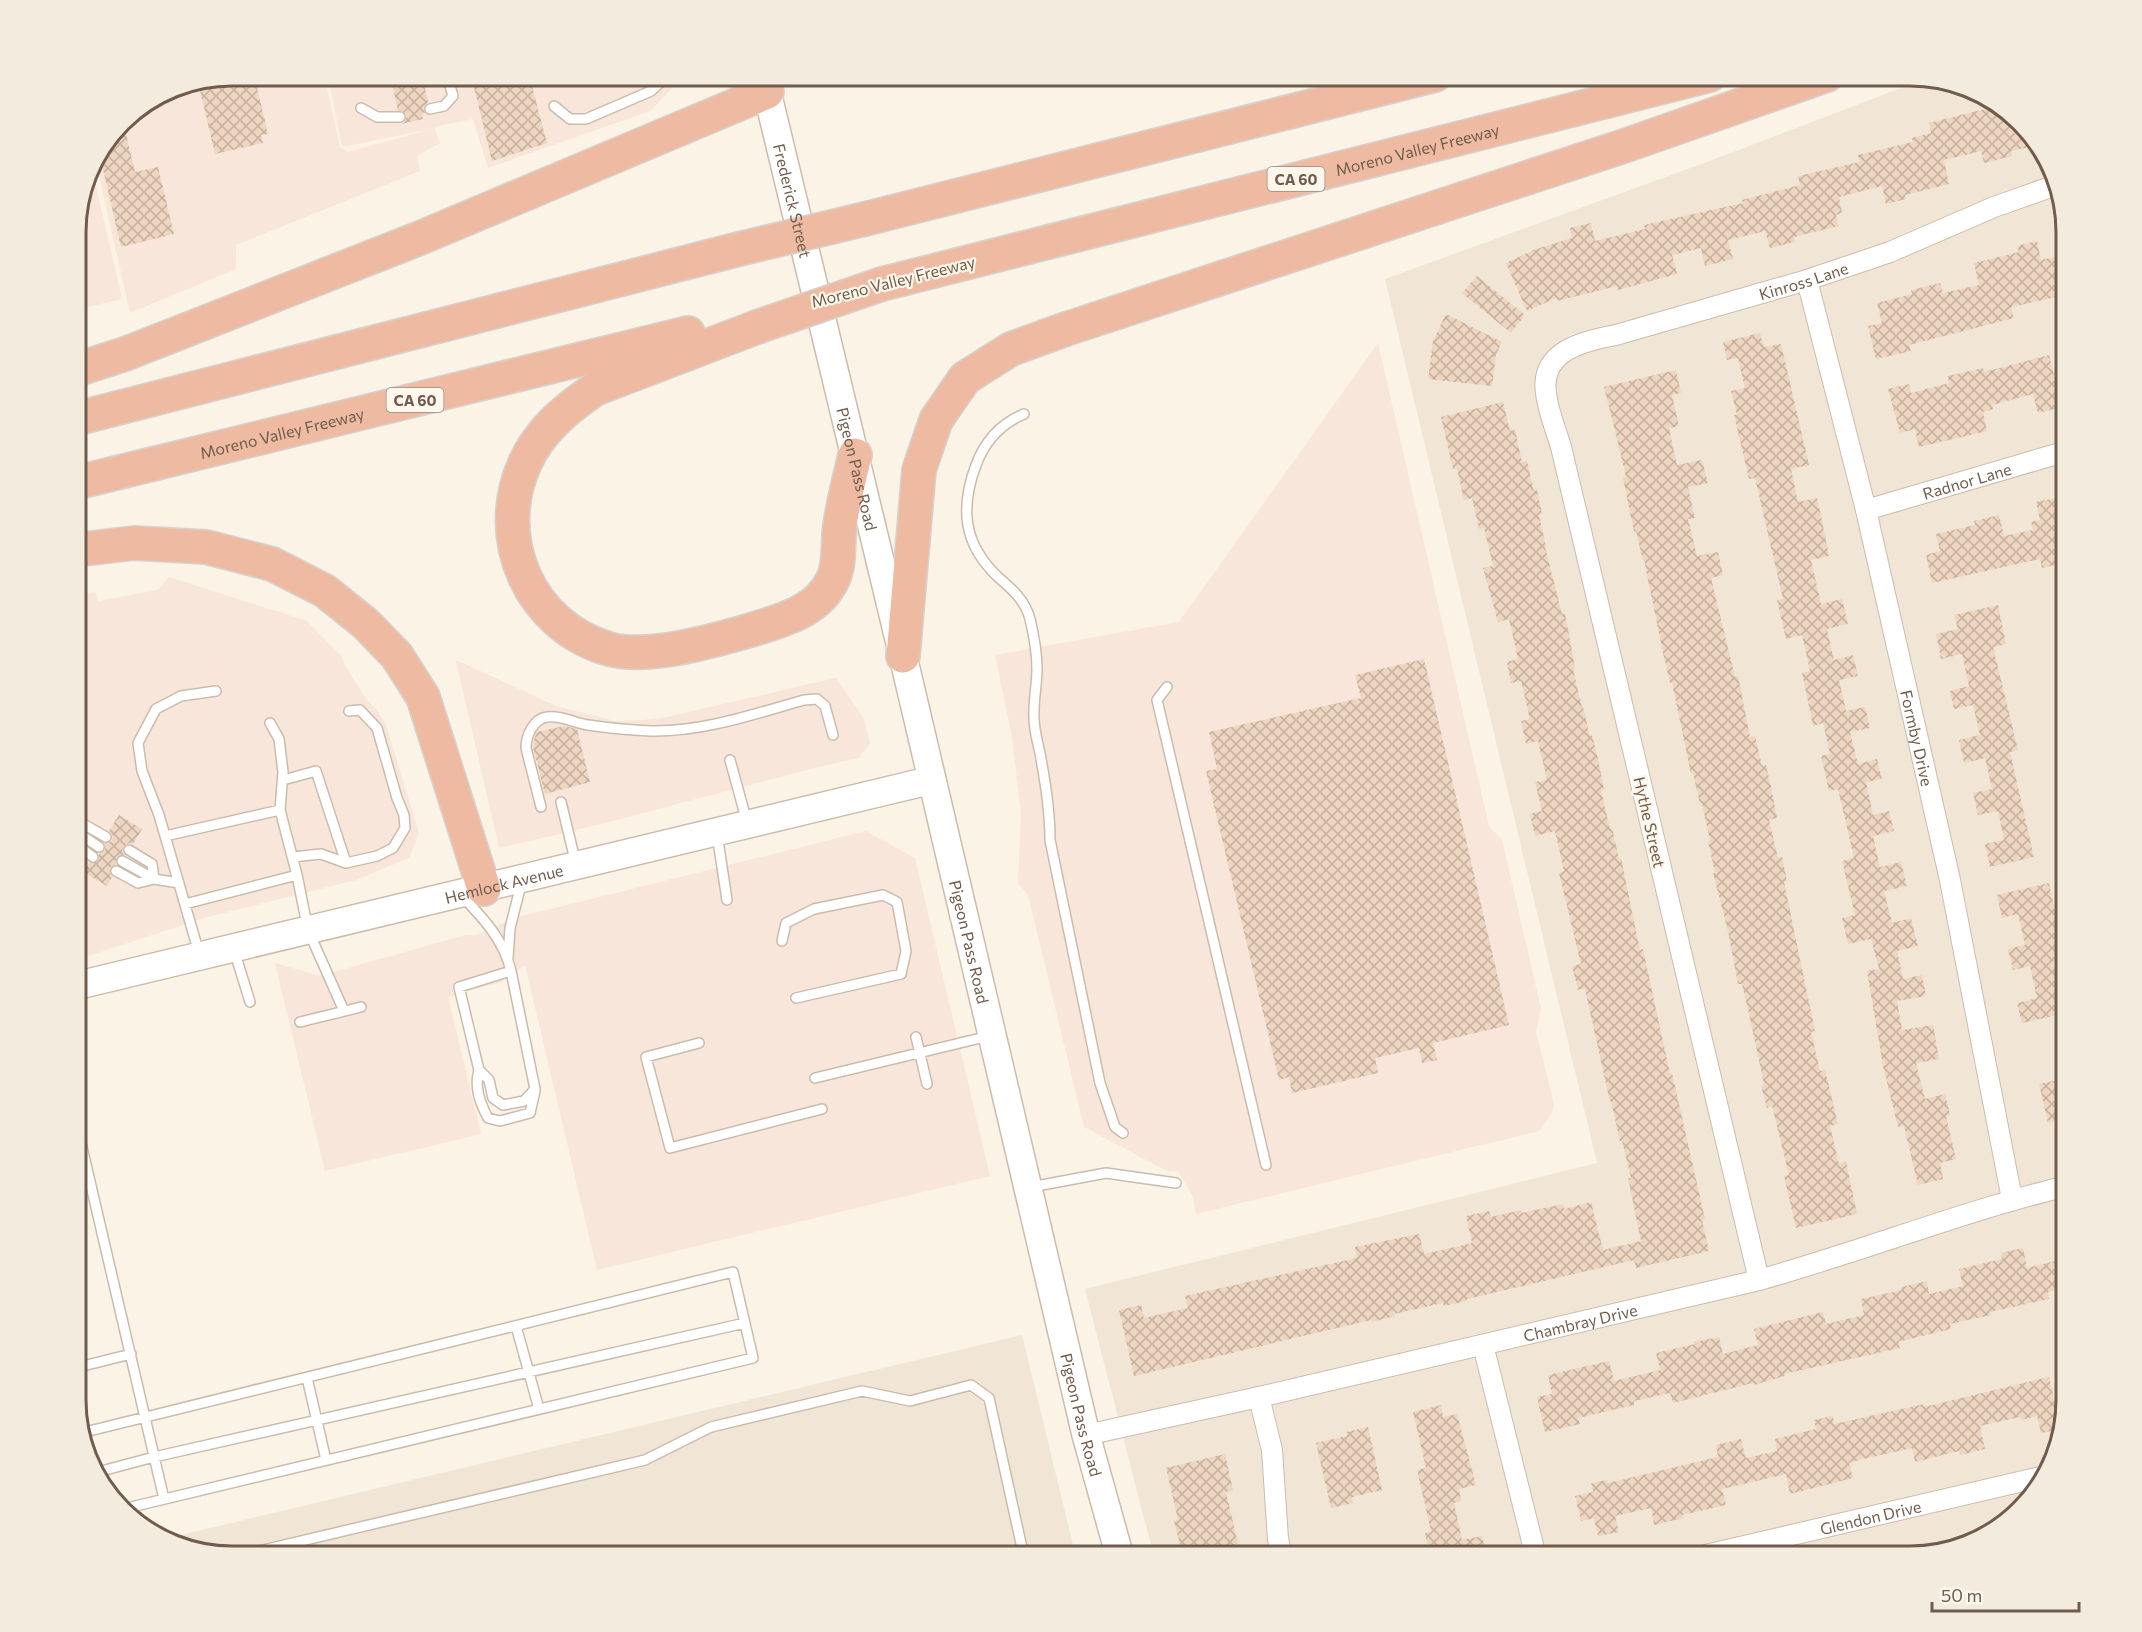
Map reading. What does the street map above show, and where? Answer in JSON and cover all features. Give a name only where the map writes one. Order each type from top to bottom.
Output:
[{"type":"highway","points":[[86,366],[125,354],[420,238],[761,86]]},
{"type":"highway","points":[[86,416],[735,250],[1391,86]]},
{"type":"highway","name":"Moreno Valley Freeway","points":[[86,480],[756,322],[882,284],[1666,86]]},
{"type":"highway","points":[[903,656],[920,470],[936,420],[965,378],[1011,349],[1066,329],[1624,146],[1796,86]]},
{"type":"highway","points":[[756,322],[595,388],[552,423],[536,444],[525,463],[518,485],[513,517],[516,551],[524,578],[543,607],[561,625],[583,639],[610,650],[635,652],[664,650],[740,633],[791,618],[809,607],[824,593],[834,579],[838,559],[839,527],[855,455]]},
{"type":"highway","points":[[86,549],[134,543],[206,547],[272,564],[325,591],[366,624],[397,656],[423,697],[472,891]]},
{"type":"main road","name":"Frederick Street","points":[[765,86],[823,326]]},
{"type":"main road","name":"Pigeon Pass Road","points":[[823,326],[1086,1435],[1117,1546]]},
{"type":"main road","name":"Hemlock Avenue","points":[[86,983],[932,780]]},
{"type":"street","name":"Kinross Lane","points":[[1550,366],[1564,352],[1586,341],[1616,335],[1807,280],[1890,252],[1994,207],[2050,187]]},
{"type":"street","name":"Formby Drive","points":[[1807,280],[1866,510],[1950,880],[2012,1199]]},
{"type":"street","name":"Hythe Street","points":[[1550,366],[1545,380],[1546,394],[1561,447],[1759,1280]]},
{"type":"street","name":"Radnor Lane","points":[[1866,510],[2056,454]]},
{"type":"street","name":"Chambray Drive","points":[[1086,1435],[1759,1280],[1819,1263],[2012,1199],[2056,1189]]},
{"type":"street","points":[[1483,1345],[1533,1546]]},
{"type":"street","points":[[1259,1397],[1272,1450],[1280,1546]]},
{"type":"street","name":"Glendon Drive","points":[[1744,1546],[2033,1479]]},
{"type":"lane","points":[[430,109],[444,106],[453,96],[450,86]]},
{"type":"lane","points":[[554,106],[570,119],[586,118],[656,86]]},
{"type":"lane","points":[[362,108],[377,117],[400,117]]},
{"type":"lane","points":[[1024,414],[1012,419],[989,438],[981,451],[968,495],[967,527],[980,555],[996,575],[1017,593],[1029,616],[1036,644],[1037,661],[1034,720],[1049,807],[1052,847],[1100,1083],[1114,1127],[1123,1133]]},
{"type":"lane","points":[[1167,687],[1157,700],[1266,1165]]},
{"type":"lane","points":[[200,956],[165,836],[142,771],[138,743],[156,709],[180,696],[216,691]]},
{"type":"lane","points":[[541,807],[526,741],[533,726],[539,720],[548,717],[564,718],[586,725],[651,731],[683,730],[804,700],[818,699],[825,706],[833,735]]},
{"type":"lane","points":[[292,857],[321,854],[346,863],[377,856],[393,848],[405,828],[404,815],[377,728],[360,710],[350,711]]},
{"type":"lane","points":[[270,723],[279,739],[283,780],[280,810],[308,930],[344,1011]]},
{"type":"lane","points":[[730,760],[747,825]]},
{"type":"lane","points":[[283,780],[316,771],[346,863]]},
{"type":"lane","points":[[561,802],[577,866]]},
{"type":"lane","points":[[165,836],[280,810]]},
{"type":"lane","points":[[86,826],[106,837]]},
{"type":"lane","points":[[716,832],[727,900]]},
{"type":"lane","points":[[86,837],[99,847]]},
{"type":"lane","points":[[129,850],[152,864],[154,879]]},
{"type":"lane","points":[[86,852],[93,857]]},
{"type":"lane","points":[[122,861],[154,879],[179,884]]},
{"type":"lane","points":[[116,871],[138,883],[154,879]]},
{"type":"lane","points":[[185,904],[297,875]]},
{"type":"lane","points":[[508,958],[510,928],[523,880]]},
{"type":"lane","points":[[472,891],[508,958],[512,971],[535,1089],[530,1113],[500,1121],[488,1118],[482,1108],[476,1082],[479,1070],[459,987],[512,971]]},
{"type":"lane","points":[[782,942],[786,923],[814,909],[883,895],[897,902],[906,951],[901,974],[796,998]]},
{"type":"lane","points":[[234,947],[250,1002]]},
{"type":"lane","points":[[300,1022],[361,1007]]},
{"type":"lane","points":[[815,1078],[991,1035]]},
{"type":"lane","points":[[916,1037],[927,1084]]},
{"type":"lane","points":[[699,1042],[646,1057],[670,1148],[822,1109]]},
{"type":"lane","points":[[479,1070],[489,1080],[493,1098],[503,1105],[525,1101],[535,1089]]},
{"type":"lane","points":[[86,1164],[164,1499]]},
{"type":"lane","points":[[1027,1187],[1106,1173],[1176,1183]]},
{"type":"lane","points":[[89,1431],[733,1272],[753,1358],[132,1507]]},
{"type":"lane","points":[[104,1470],[154,1457],[745,1323]]},
{"type":"lane","points":[[516,1326],[539,1409]]},
{"type":"lane","points":[[86,1365],[131,1354]]},
{"type":"lane","points":[[307,1378],[326,1460]]},
{"type":"lane","points":[[280,1546],[645,1460],[711,1427],[862,1391],[910,1401],[971,1385],[989,1398],[1022,1546]]},
{"type":"shaded area","points":[[232,86],[326,86],[340,147],[348,152],[431,129],[342,147],[330,86],[674,86],[650,111],[488,168],[473,119],[434,127],[440,143],[417,156],[420,171],[236,245],[236,269],[130,313],[98,173],[110,150],[128,128],[150,110],[185,93],[213,87]]},
{"type":"shaded area","points":[[1906,86],[1939,88],[1957,93],[1992,110],[2014,128],[2037,159],[2049,185],[2054,203],[2056,232],[2056,1400],[2054,1429],[2049,1447],[2037,1473],[2026,1489],[2014,1504],[1992,1522],[1957,1539],[1929,1545],[1151,1546],[1085,1289],[1597,1163],[1385,279],[1715,159]]},
{"type":"shaded area","points":[[95,181],[122,299],[86,307],[86,222],[90,194]]},
{"type":"shaded area","points":[[1378,343],[1489,826],[1502,840],[1541,1009],[1536,1032],[1554,1104],[1552,1113],[1539,1131],[1196,1214],[1193,1197],[1178,1171],[1167,1171],[1084,1127],[1028,895],[1018,883],[1021,814],[1012,737],[995,655],[1179,622]]},
{"type":"shaded area","points":[[169,577],[307,621],[342,657],[367,700],[386,725],[419,833],[409,858],[356,880],[204,918],[86,957],[86,594],[95,592],[98,601],[158,590]]},
{"type":"shaded area","points":[[456,661],[556,706],[615,721],[667,717],[836,678],[863,717],[870,743],[859,758],[499,848]]},
{"type":"shaded area","points":[[866,831],[915,858],[990,1176],[597,1270],[525,965],[501,982],[448,997],[481,1134],[325,1171],[275,963],[320,976],[465,935],[477,935],[514,918]]},
{"type":"shaded area","points":[[1022,1335],[1073,1546],[232,1546],[194,1542],[178,1536]]},
{"type":"building","points":[[257,86],[268,134],[261,135],[263,143],[215,154],[200,89]]},
{"type":"building","points":[[393,86],[424,86],[428,102],[423,108],[425,113],[422,114],[423,119],[401,124],[407,116],[398,110]]},
{"type":"building","points":[[474,86],[532,86],[547,143],[492,161]]},
{"type":"building","points":[[1988,108],[2014,128],[2029,147],[2011,151],[2012,156],[1984,163],[1981,151],[1944,160],[1949,184],[1905,195],[1906,199],[1886,204],[1882,186],[1839,197],[1842,213],[1836,215],[1838,226],[1794,237],[1795,242],[1770,248],[1765,231],[1728,240],[1733,259],[1705,266],[1701,248],[1672,255],[1677,274],[1618,290],[1617,286],[1557,301],[1556,298],[1527,311],[1506,263],[1536,249],[1572,238],[1570,228],[1591,223],[1595,241],[1645,229],[1644,225],[1743,203],[1742,200],[1800,185],[1798,176],[1860,162],[1858,155],[1913,142],[1912,138],[1931,133],[1929,123]]},
{"type":"building","points":[[125,131],[135,172],[158,167],[174,234],[121,247],[102,165],[110,150]]},
{"type":"building","points":[[2037,241],[2041,260],[2056,257],[2056,297],[2011,307],[2014,318],[1909,345],[1911,351],[1876,359],[1868,326],[1882,323],[1877,303],[1912,294],[1911,290],[1940,283],[1943,293],[1979,285],[1974,263],[2019,252],[2017,246]]},
{"type":"building","points":[[1477,276],[1525,315],[1511,333],[1462,293]]},
{"type":"building","points":[[1446,314],[1502,342],[1496,355],[1492,386],[1428,379],[1433,341]]},
{"type":"building","points":[[1760,333],[1764,347],[1781,344],[1809,465],[1791,469],[1798,502],[1817,498],[1829,556],[1811,560],[1821,604],[1842,599],[1848,624],[1827,629],[1834,660],[1853,655],[1858,676],[1839,680],[1846,711],[1865,707],[1870,728],[1850,732],[1858,764],[1877,759],[1882,779],[1866,782],[1873,815],[1889,811],[1894,831],[1873,836],[1880,867],[1901,862],[1907,886],[1884,891],[1892,923],[1911,918],[1918,946],[1897,951],[1903,979],[1922,975],[1926,996],[1897,1001],[1902,1030],[1933,1025],[1939,1059],[1916,1063],[1925,1099],[1945,1094],[1950,1115],[1946,1116],[1956,1159],[1940,1163],[1943,1179],[1918,1185],[1904,1126],[1898,1127],[1883,1066],[1867,971],[1879,969],[1871,939],[1848,944],[1842,918],[1855,915],[1842,861],[1854,858],[1838,789],[1829,791],[1821,756],[1830,754],[1823,723],[1813,726],[1802,673],[1810,671],[1802,635],[1786,639],[1777,600],[1783,599],[1755,478],[1749,479],[1734,415],[1737,415],[1731,391],[1745,388],[1738,358],[1727,360],[1723,342]]},
{"type":"building","points":[[2049,355],[2056,383],[2056,408],[2038,413],[2033,394],[1992,405],[1993,409],[1983,412],[1987,431],[1919,447],[1915,429],[1900,433],[1888,389],[1909,384],[1911,393],[1949,383],[1948,376],[1983,368],[1984,372]]},
{"type":"building","points":[[1676,370],[1681,393],[1672,395],[1679,426],[1669,428],[1677,465],[1702,460],[1708,483],[1688,487],[1695,518],[1688,519],[1697,556],[1718,552],[1723,575],[1711,578],[1735,677],[1738,676],[1750,737],[1755,736],[1762,766],[1766,765],[1777,818],[1769,820],[1778,858],[1782,857],[1787,881],[1784,882],[1815,1031],[1811,1032],[1820,1071],[1825,1070],[1838,1124],[1830,1126],[1839,1164],[1846,1162],[1857,1214],[1796,1228],[1784,1176],[1789,1175],[1772,1106],[1767,1108],[1761,1085],[1764,1084],[1751,1023],[1742,984],[1738,984],[1728,931],[1713,873],[1715,873],[1708,841],[1710,841],[1702,803],[1700,804],[1693,773],[1691,774],[1644,560],[1636,531],[1634,532],[1623,478],[1626,477],[1604,387]]},
{"type":"building","points":[[1503,402],[1510,431],[1515,430],[1522,462],[1527,461],[1534,491],[1537,490],[1545,547],[1562,614],[1565,613],[1575,668],[1573,669],[1598,759],[1604,790],[1601,791],[1610,829],[1612,828],[1619,859],[1621,858],[1640,950],[1643,949],[1670,1074],[1672,1073],[1705,1219],[1702,1220],[1709,1251],[1636,1268],[1634,1260],[1467,1299],[1467,1301],[1444,1306],[1443,1303],[1394,1314],[1395,1316],[1372,1322],[1371,1320],[1134,1376],[1119,1310],[1141,1305],[1144,1318],[1188,1308],[1185,1296],[1357,1258],[1355,1247],[1419,1234],[1424,1254],[1472,1243],[1466,1216],[1489,1211],[1491,1217],[1563,1204],[1564,1209],[1591,1202],[1603,1250],[1641,1241],[1628,1178],[1631,1178],[1610,1102],[1585,989],[1578,990],[1572,966],[1581,964],[1559,873],[1564,871],[1555,831],[1535,836],[1530,814],[1542,811],[1535,782],[1547,780],[1538,741],[1526,744],[1521,721],[1530,719],[1521,681],[1511,683],[1507,662],[1518,659],[1509,619],[1498,622],[1483,568],[1493,566],[1484,528],[1479,529],[1472,498],[1464,500],[1457,469],[1453,469],[1441,417]]},
{"type":"building","points":[[2056,498],[2056,565],[2042,568],[2040,559],[1932,583],[1926,555],[1940,551],[1936,534],[1975,525],[1974,521],[1999,515],[2004,536],[2033,530],[2031,522],[2040,520],[2036,502]]},
{"type":"building","points":[[1998,605],[2006,644],[1993,647],[2018,750],[2010,752],[2034,857],[1990,867],[1985,844],[2004,840],[1998,811],[1978,815],[1973,793],[1992,789],[1985,758],[1964,763],[1959,740],[1980,735],[1973,705],[1954,709],[1950,691],[1969,686],[1962,654],[1941,659],[1936,634],[1958,629],[1954,615]]},
{"type":"building","points":[[1424,659],[1509,1025],[1433,1043],[1437,1060],[1422,1063],[1419,1048],[1375,1058],[1378,1073],[1292,1093],[1289,1077],[1279,1080],[1206,771],[1217,769],[1209,732],[1361,698],[1355,675]]},
{"type":"building","points":[[564,726],[577,729],[590,782],[545,794],[533,747],[534,740],[537,732]]},
{"type":"building","points":[[119,815],[142,829],[133,844],[129,843],[124,846],[122,850],[124,855],[116,857],[116,864],[110,868],[112,877],[107,886],[86,873],[86,868],[89,863],[98,861],[99,854],[105,850],[105,843],[112,841],[113,836],[109,831]]},
{"type":"building","points":[[2049,883],[2056,918],[2056,960],[2053,961],[2056,975],[2056,1015],[2022,1023],[2017,1003],[2037,998],[2030,966],[2013,970],[2008,949],[2025,945],[2018,914],[2002,918],[1997,895]]},
{"type":"building","points":[[2056,1080],[2056,1121],[2048,1123],[2039,1084]]},
{"type":"building","points":[[2023,1248],[2027,1268],[2056,1261],[2056,1290],[2048,1292],[2049,1299],[1990,1312],[1991,1315],[1950,1324],[1951,1329],[1898,1342],[1900,1348],[1784,1374],[1785,1376],[1754,1385],[1753,1383],[1673,1403],[1670,1393],[1634,1401],[1634,1405],[1578,1418],[1580,1424],[1545,1432],[1537,1397],[1552,1394],[1548,1375],[1609,1361],[1614,1381],[1660,1370],[1656,1353],[1695,1344],[1694,1342],[1719,1337],[1723,1354],[1758,1345],[1754,1329],[1823,1312],[1826,1324],[1864,1315],[1861,1299],[1902,1290],[1901,1287],[1927,1281],[1929,1294],[1963,1286],[1959,1269],[2002,1259],[2001,1253]]},
{"type":"building","points":[[2049,1377],[2056,1406],[2054,1429],[2041,1433],[2037,1416],[2021,1420],[2020,1417],[1980,1426],[1985,1449],[1960,1455],[1959,1451],[1915,1462],[1912,1448],[1863,1459],[1849,1463],[1853,1478],[1790,1494],[1786,1474],[1722,1489],[1726,1505],[1682,1515],[1683,1518],[1654,1525],[1651,1508],[1615,1516],[1619,1532],[1598,1536],[1594,1518],[1581,1521],[1575,1496],[1593,1492],[1591,1483],[1607,1480],[1608,1483],[1718,1457],[1716,1445],[1741,1439],[1746,1458],[1777,1451],[1775,1439],[1816,1429],[1814,1420],[1833,1416],[1834,1424],[1924,1404],[1924,1407]]},
{"type":"building","points":[[1441,1405],[1443,1417],[1457,1414],[1476,1485],[1459,1489],[1461,1501],[1454,1503],[1462,1540],[1482,1536],[1484,1546],[1428,1546],[1425,1533],[1431,1531],[1417,1470],[1426,1468],[1413,1412]]},
{"type":"building","points":[[1368,1427],[1382,1490],[1352,1497],[1353,1503],[1331,1508],[1316,1443],[1347,1436],[1346,1432]]},
{"type":"building","points":[[1225,1454],[1233,1490],[1226,1492],[1238,1544],[1180,1546],[1174,1521],[1178,1520],[1166,1468]]}]
